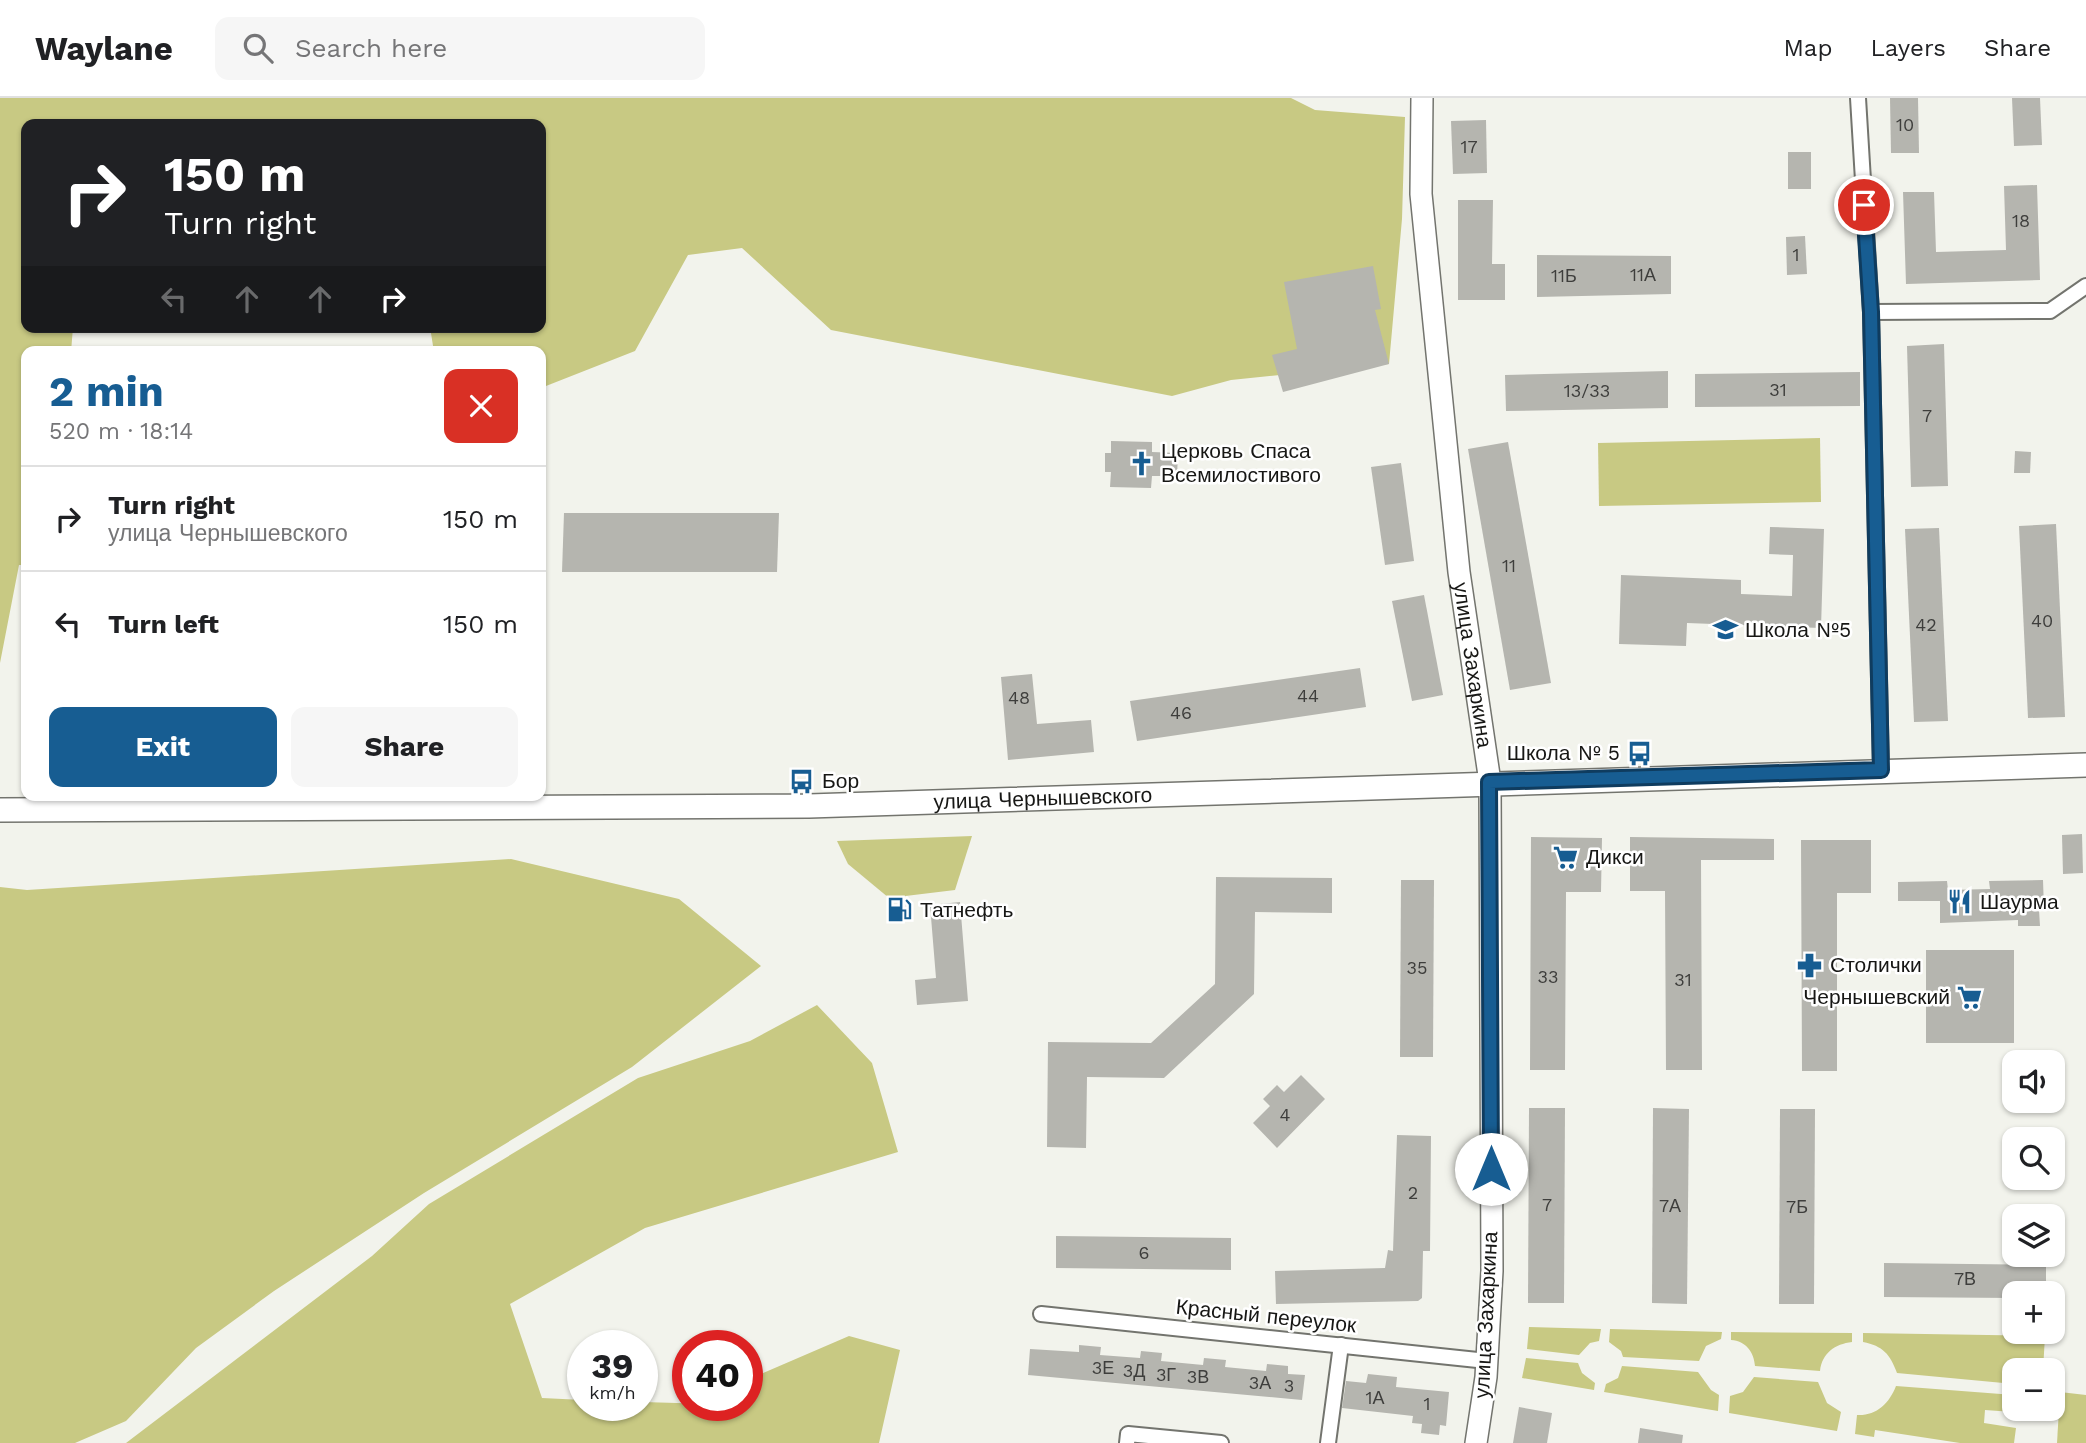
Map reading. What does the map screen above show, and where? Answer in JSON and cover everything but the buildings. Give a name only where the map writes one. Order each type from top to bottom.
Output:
[{"type":"main road","name":"улица Чернышевского","points":[[0,810],[809,806],[1489,782],[2086,765]]},
{"type":"street","name":"улица Захаркина","points":[[1422,98],[1422,194],[1426,237],[1459,572],[1489,782],[1492,1271],[1487,1361],[1476,1443]]},
{"type":"street","points":[[1858,98],[1871,312],[1881,770]]},
{"type":"street","points":[[1871,312],[2050,311],[2086,286]]},
{"type":"street","name":"Красный переулок","points":[[1041,1314],[1487,1361]]},
{"type":"street","points":[[1328,1443],[1341,1345]]},
{"type":"street","points":[[1128,1443],[1129,1434],[1221,1443]]},
{"type":"green space","points":[[0,98],[1291,98],[1315,110],[1405,117],[1402,219],[1389,364],[1231,380],[1172,396],[831,330],[742,248],[688,255],[635,351],[546,386],[546,346],[433,346],[431,333],[546,333],[546,119],[21,119],[21,333],[73,333],[71,346],[21,346],[21,565],[0,663]]},
{"type":"green space","points":[[1820,438],[1821,502],[1599,506],[1598,443]]},
{"type":"green space","points":[[972,836],[955,890],[889,898],[848,864],[837,841]]},
{"type":"green space","points":[[511,859],[679,899],[761,966],[632,1067],[424,1193],[274,1291],[196,1348],[126,1421],[75,1443],[0,1443],[0,887],[27,890]]},
{"type":"green space","points":[[817,1005],[872,1063],[898,1152],[645,1228],[510,1304],[542,1398],[567,1399],[567,1421],[658,1421],[658,1402],[672,1403],[672,1421],[763,1421],[763,1373],[849,1336],[900,1350],[879,1443],[126,1443],[372,1256],[429,1204],[638,1078],[750,1041]]},
{"type":"green space","points":[[1529,1327],[1601,1329],[1599,1341],[1590,1343],[1579,1355],[1527,1349]]},
{"type":"green space","points":[[1610,1329],[1722,1332],[1721,1339],[1706,1346],[1699,1361],[1623,1357],[1621,1351],[1609,1342]]},
{"type":"green space","points":[[1731,1332],[1852,1333],[1852,1342],[1830,1350],[1823,1359],[1820,1371],[1755,1366],[1751,1352],[1745,1345],[1731,1340]]},
{"type":"green space","points":[[1863,1333],[2002,1335],[2002,1344],[2045,1344],[2044,1358],[2002,1358],[2002,1383],[1897,1373],[1885,1352],[1863,1342]]},
{"type":"green space","points":[[1526,1358],[1578,1363],[1582,1373],[1595,1383],[1594,1390],[1522,1378]]},
{"type":"green space","points":[[1622,1366],[1698,1372],[1711,1390],[1719,1395],[1718,1411],[1604,1392],[1606,1384],[1618,1378]]},
{"type":"green space","points":[[1754,1377],[1818,1382],[1827,1403],[1841,1412],[1837,1431],[1729,1413],[1730,1396],[1743,1392]]},
{"type":"green space","points":[[1896,1386],[2002,1394],[2002,1411],[1985,1410],[1984,1423],[2016,1428],[2014,1443],[1960,1443],[1875,1430],[1874,1437],[1855,1434],[1857,1415],[1876,1411],[1890,1398]]},
{"type":"green space","points":[[2065,1393],[2086,1395],[2086,1443],[2057,1443],[2058,1421],[2065,1421]]},
{"type":"place","name":"Церковь Спаса Всемилостивого","points":[[1141,463]]},
{"type":"place","name":"Школа №5","points":[[1725,630]]},
{"type":"place","name":"Школа № 5","points":[[1640,753]]},
{"type":"place","name":"Бор","points":[[802,781]]},
{"type":"place","name":"Дикси","points":[[1566,857]]},
{"type":"place","name":"Шаурма","points":[[1960,902]]},
{"type":"place","name":"Татнефть","points":[[900,910]]},
{"type":"place","name":"Столички","points":[[1810,965]]},
{"type":"place","name":"Чернышевский","points":[[1970,997]]},
{"type":"route","points":[[1491,1169],[1489,782],[1881,770],[1871,312],[1864,205]]}]
